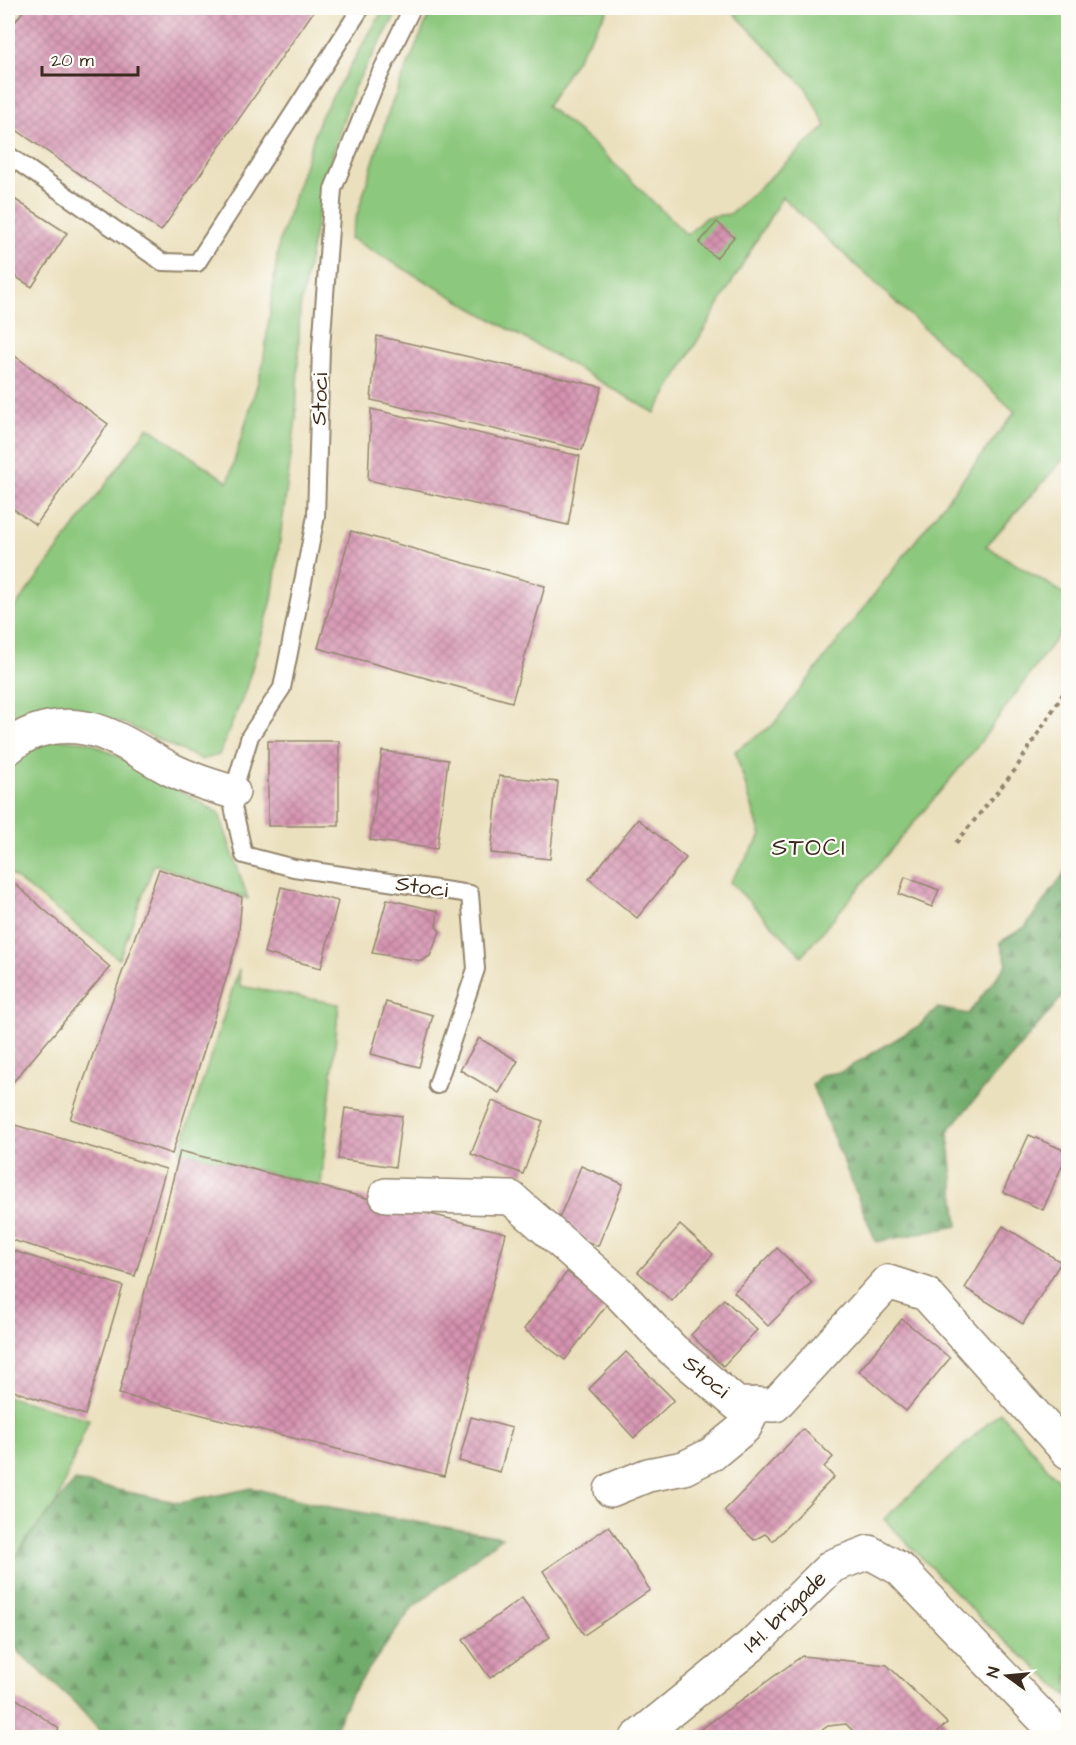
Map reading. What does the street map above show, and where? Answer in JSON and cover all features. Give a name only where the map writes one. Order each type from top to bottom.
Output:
[{"type":"street","points":[[8,748],[16,740],[35,731],[64,726],[92,728],[118,738],[202,784],[233,792]]},
{"type":"street","name":"Stoci","points":[[386,1195],[511,1197],[618,1292],[672,1349],[737,1404],[775,1405],[888,1282],[926,1294],[1068,1452]]},
{"type":"street","points":[[611,1490],[648,1476],[684,1468],[712,1454],[745,1427],[756,1404]]},
{"type":"street","name":"141. brigade","points":[[637,1737],[752,1645],[832,1566],[869,1552],[900,1569],[1062,1737]]},
{"type":"lane","points":[[8,155],[162,262],[197,263],[361,8]]},
{"type":"lane","name":"Stoci","points":[[412,8],[376,82],[333,189],[321,348],[316,516],[282,688],[250,736],[232,802],[244,855],[294,868],[470,894],[476,969],[437,1085]]},
{"type":"path","points":[[956,843],[1015,770],[1068,686]]},
{"type":"green space","points":[[384,8],[400,8],[353,89],[325,178],[300,308],[296,418],[272,600],[245,692],[219,755],[202,760],[125,724],[67,709],[24,710],[8,720],[8,674],[10,670],[8,666],[8,617],[148,427],[228,482],[263,365],[279,243],[320,118]]},
{"type":"green space","points":[[432,8],[609,8],[547,106],[595,145],[687,235],[706,217],[730,214],[826,126],[806,88],[735,14],[733,8],[1068,8],[1068,454],[986,546],[1068,596],[1068,622],[973,752],[802,956],[730,882],[761,836],[735,751],[773,725],[1015,412],[782,197],[655,413],[350,238],[389,110]]},
{"type":"green space","points":[[55,739],[90,742],[219,813],[248,899],[154,864],[119,959],[8,872],[8,764],[27,747]]},
{"type":"green space","points":[[1068,868],[1068,990],[948,1131],[958,1226],[876,1242],[812,1085],[821,1075],[841,1072],[920,1025],[938,1008],[968,1014],[1007,964],[1000,942],[1025,927]]},
{"type":"green space","points":[[239,969],[240,986],[339,1004],[321,1186],[180,1151]]},
{"type":"green space","points":[[8,1397],[89,1419],[56,1504],[31,1534],[8,1568]]},
{"type":"green space","points":[[1000,1412],[1068,1492],[1068,1696],[981,1619],[884,1519]]},
{"type":"green space","points":[[75,1481],[180,1503],[252,1488],[330,1507],[502,1537],[412,1608],[351,1694],[331,1737],[105,1737],[75,1703],[17,1650],[8,1619],[8,1568],[31,1534]]},
{"type":"building","points":[[25,8],[316,8],[161,231],[8,124],[8,32]]},
{"type":"building","points":[[8,195],[67,233],[32,287],[8,272]]},
{"type":"building","points":[[717,222],[734,237],[716,258],[699,243]]},
{"type":"building","points":[[377,336],[602,387],[582,450],[371,400]]},
{"type":"building","points":[[8,351],[108,424],[36,525],[8,505]]},
{"type":"building","points":[[371,409],[580,456],[568,525],[368,480]]},
{"type":"building","points":[[351,531],[545,586],[512,702],[318,648]]},
{"type":"building","points":[[268,741],[339,741],[339,826],[268,826]]},
{"type":"building","points":[[382,751],[448,760],[437,849],[370,840]]},
{"type":"building","points":[[499,776],[558,782],[550,859],[491,853]]},
{"type":"building","points":[[638,819],[686,858],[637,918],[589,879]]},
{"type":"building","points":[[159,869],[242,897],[238,940],[172,1154],[70,1119]]},
{"type":"building","points":[[905,877],[939,890],[932,907],[899,894]]},
{"type":"building","points":[[8,878],[110,967],[8,1088]]},
{"type":"building","points":[[281,887],[338,901],[321,968],[264,953]]},
{"type":"building","points":[[387,899],[438,911],[436,927],[440,931],[430,956],[422,961],[372,953]]},
{"type":"building","points":[[386,1002],[433,1015],[419,1067],[371,1054]]},
{"type":"building","points":[[479,1038],[518,1061],[499,1093],[460,1070]]},
{"type":"building","points":[[492,1101],[543,1121],[523,1174],[471,1154]]},
{"type":"building","points":[[345,1108],[402,1116],[395,1167],[338,1159]]},
{"type":"building","points":[[8,1123],[166,1169],[135,1276],[8,1239]]},
{"type":"building","points":[[1029,1135],[1068,1152],[1043,1210],[1003,1192]]},
{"type":"building","points":[[180,1151],[506,1233],[444,1476],[119,1394]]},
{"type":"building","points":[[581,1166],[623,1184],[598,1246],[555,1228]]},
{"type":"building","points":[[680,1225],[713,1254],[672,1301],[638,1272]]},
{"type":"building","points":[[1003,1226],[1061,1262],[1023,1324],[965,1288]]},
{"type":"building","points":[[777,1248],[812,1282],[768,1326],[734,1292]]},
{"type":"building","points":[[8,1249],[123,1286],[85,1415],[8,1389]]},
{"type":"building","points":[[567,1272],[608,1303],[565,1360],[524,1329]]},
{"type":"building","points":[[724,1299],[757,1330],[723,1366],[691,1335]]},
{"type":"building","points":[[902,1319],[950,1358],[906,1411],[859,1371]]},
{"type":"building","points":[[626,1352],[674,1400],[634,1438],[589,1389]]},
{"type":"building","points":[[471,1417],[512,1428],[500,1472],[459,1461]]},
{"type":"building","points":[[803,1429],[833,1457],[824,1467],[834,1477],[773,1541],[765,1534],[754,1540],[724,1511]]},
{"type":"building","points":[[609,1526],[650,1590],[584,1635],[543,1571]]},
{"type":"building","points":[[522,1598],[550,1637],[490,1678],[463,1640]]},
{"type":"building","points":[[802,1656],[887,1665],[947,1723],[931,1738],[860,1738],[846,1724],[828,1726],[811,1738],[689,1738]]},
{"type":"building","points":[[14,1697],[59,1729],[53,1738],[8,1738],[8,1705]]},
{"type":"district","name":"STOCI","points":[[809,848]]}]
